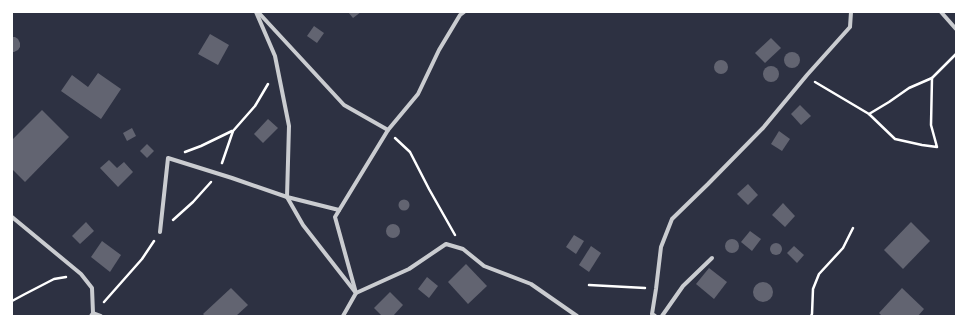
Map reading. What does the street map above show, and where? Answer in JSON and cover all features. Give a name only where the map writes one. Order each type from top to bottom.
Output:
[{"type":"street","points":[[257,12],[344,105],[388,130]]},
{"type":"street","points":[[257,12],[275,56],[290,126],[287,198],[303,225],[356,294]]},
{"type":"street","points":[[356,294],[335,217],[388,130],[418,94],[440,50],[460,15],[464,12]]},
{"type":"street","points":[[655,316],[652,314],[661,247],[672,219],[763,128],[807,75],[850,27],[850,12]]},
{"type":"street","points":[[941,12],[956,29]]},
{"type":"street","points":[[160,232],[168,158],[287,198],[339,210]]},
{"type":"street","points":[[12,217],[81,274],[92,288],[92,315],[101,316]]},
{"type":"street","points":[[343,316],[356,294],[409,269],[446,244],[463,249],[484,266],[531,284],[577,316]]},
{"type":"street","points":[[662,316],[683,286],[712,258]]},
{"type":"path","points":[[869,114],[909,88],[932,78],[956,54]]},
{"type":"path","points":[[807,75],[813,82],[869,114],[895,139],[937,147],[931,125],[932,78]]},
{"type":"path","points":[[92,315],[142,259],[160,232],[193,202],[218,174],[233,131],[255,106],[270,80]]},
{"type":"path","points":[[388,130],[410,152],[463,249]]},
{"type":"path","points":[[168,158],[201,146],[233,131]]},
{"type":"path","points":[[810,316],[812,314],[813,290],[819,274],[843,248],[853,228]]},
{"type":"path","points":[[12,301],[54,279],[81,274]]},
{"type":"path","points":[[589,285],[656,289]]},
{"type":"building","points":[[348,12],[361,12],[353,18]]},
{"type":"building","points":[[314,26],[324,33],[317,43],[307,36]]},
{"type":"building","points":[[210,34],[229,45],[218,65],[198,54]]},
{"type":"building","points":[[12,37],[18,39],[20,43],[18,50],[14,52],[12,52]]},
{"type":"building","points":[[771,38],[781,48],[765,63],[755,53]]},
{"type":"building","points":[[792,52],[798,54],[800,60],[798,66],[792,68],[786,66],[784,60],[786,54]]},
{"type":"building","points":[[721,60],[726,62],[728,67],[726,72],[721,74],[716,72],[714,67],[716,62]]},
{"type":"building","points":[[771,66],[778,71],[779,74],[774,81],[771,82],[764,77],[763,74],[768,67]]},
{"type":"building","points":[[98,73],[121,89],[101,119],[61,91],[72,75],[88,87]]},
{"type":"building","points":[[800,105],[811,116],[801,125],[791,114]]},
{"type":"building","points":[[42,110],[69,137],[25,182],[12,169],[12,140]]},
{"type":"building","points":[[268,119],[278,128],[263,143],[254,134]]},
{"type":"building","points":[[132,128],[136,136],[127,141],[123,133]]},
{"type":"building","points":[[779,131],[790,139],[782,151],[771,144]]},
{"type":"building","points":[[147,144],[154,151],[147,158],[140,151]]},
{"type":"building","points":[[109,160],[117,168],[124,162],[133,172],[118,187],[100,168]]},
{"type":"building","points":[[748,184],[758,195],[748,205],[737,194]]},
{"type":"building","points":[[404,199],[408,201],[410,205],[408,209],[404,211],[400,209],[398,205],[400,201]]},
{"type":"building","points":[[783,203],[795,216],[785,227],[772,215]]},
{"type":"building","points":[[86,222],[94,231],[80,244],[72,236]]},
{"type":"building","points":[[911,222],[930,241],[903,269],[884,250]]},
{"type":"building","points":[[393,224],[398,226],[400,231],[398,236],[393,238],[388,236],[386,231],[388,226]]},
{"type":"building","points":[[750,231],[761,239],[752,251],[741,242]]},
{"type":"building","points":[[574,235],[584,241],[576,254],[566,247]]},
{"type":"building","points":[[729,239],[735,239],[739,243],[739,249],[735,253],[729,253],[725,249],[725,243]]},
{"type":"building","points":[[102,241],[121,255],[110,272],[91,257]]},
{"type":"building","points":[[776,243],[780,245],[782,249],[780,253],[776,255],[772,253],[770,249],[772,245]]},
{"type":"building","points":[[591,246],[601,253],[589,272],[579,265]]},
{"type":"building","points":[[794,246],[804,255],[797,263],[787,253]]},
{"type":"building","points":[[466,264],[487,286],[468,304],[448,282]]},
{"type":"building","points":[[709,268],[727,282],[714,299],[696,284]]},
{"type":"building","points":[[427,277],[438,286],[429,298],[418,289]]},
{"type":"building","points":[[763,282],[770,285],[773,292],[770,299],[763,302],[756,299],[753,292],[756,285]]},
{"type":"building","points":[[231,288],[248,305],[236,316],[205,316],[203,314]]},
{"type":"building","points":[[902,288],[924,309],[918,316],[882,316],[879,313]]},
{"type":"building","points":[[390,292],[403,305],[393,316],[382,316],[374,308]]}]
